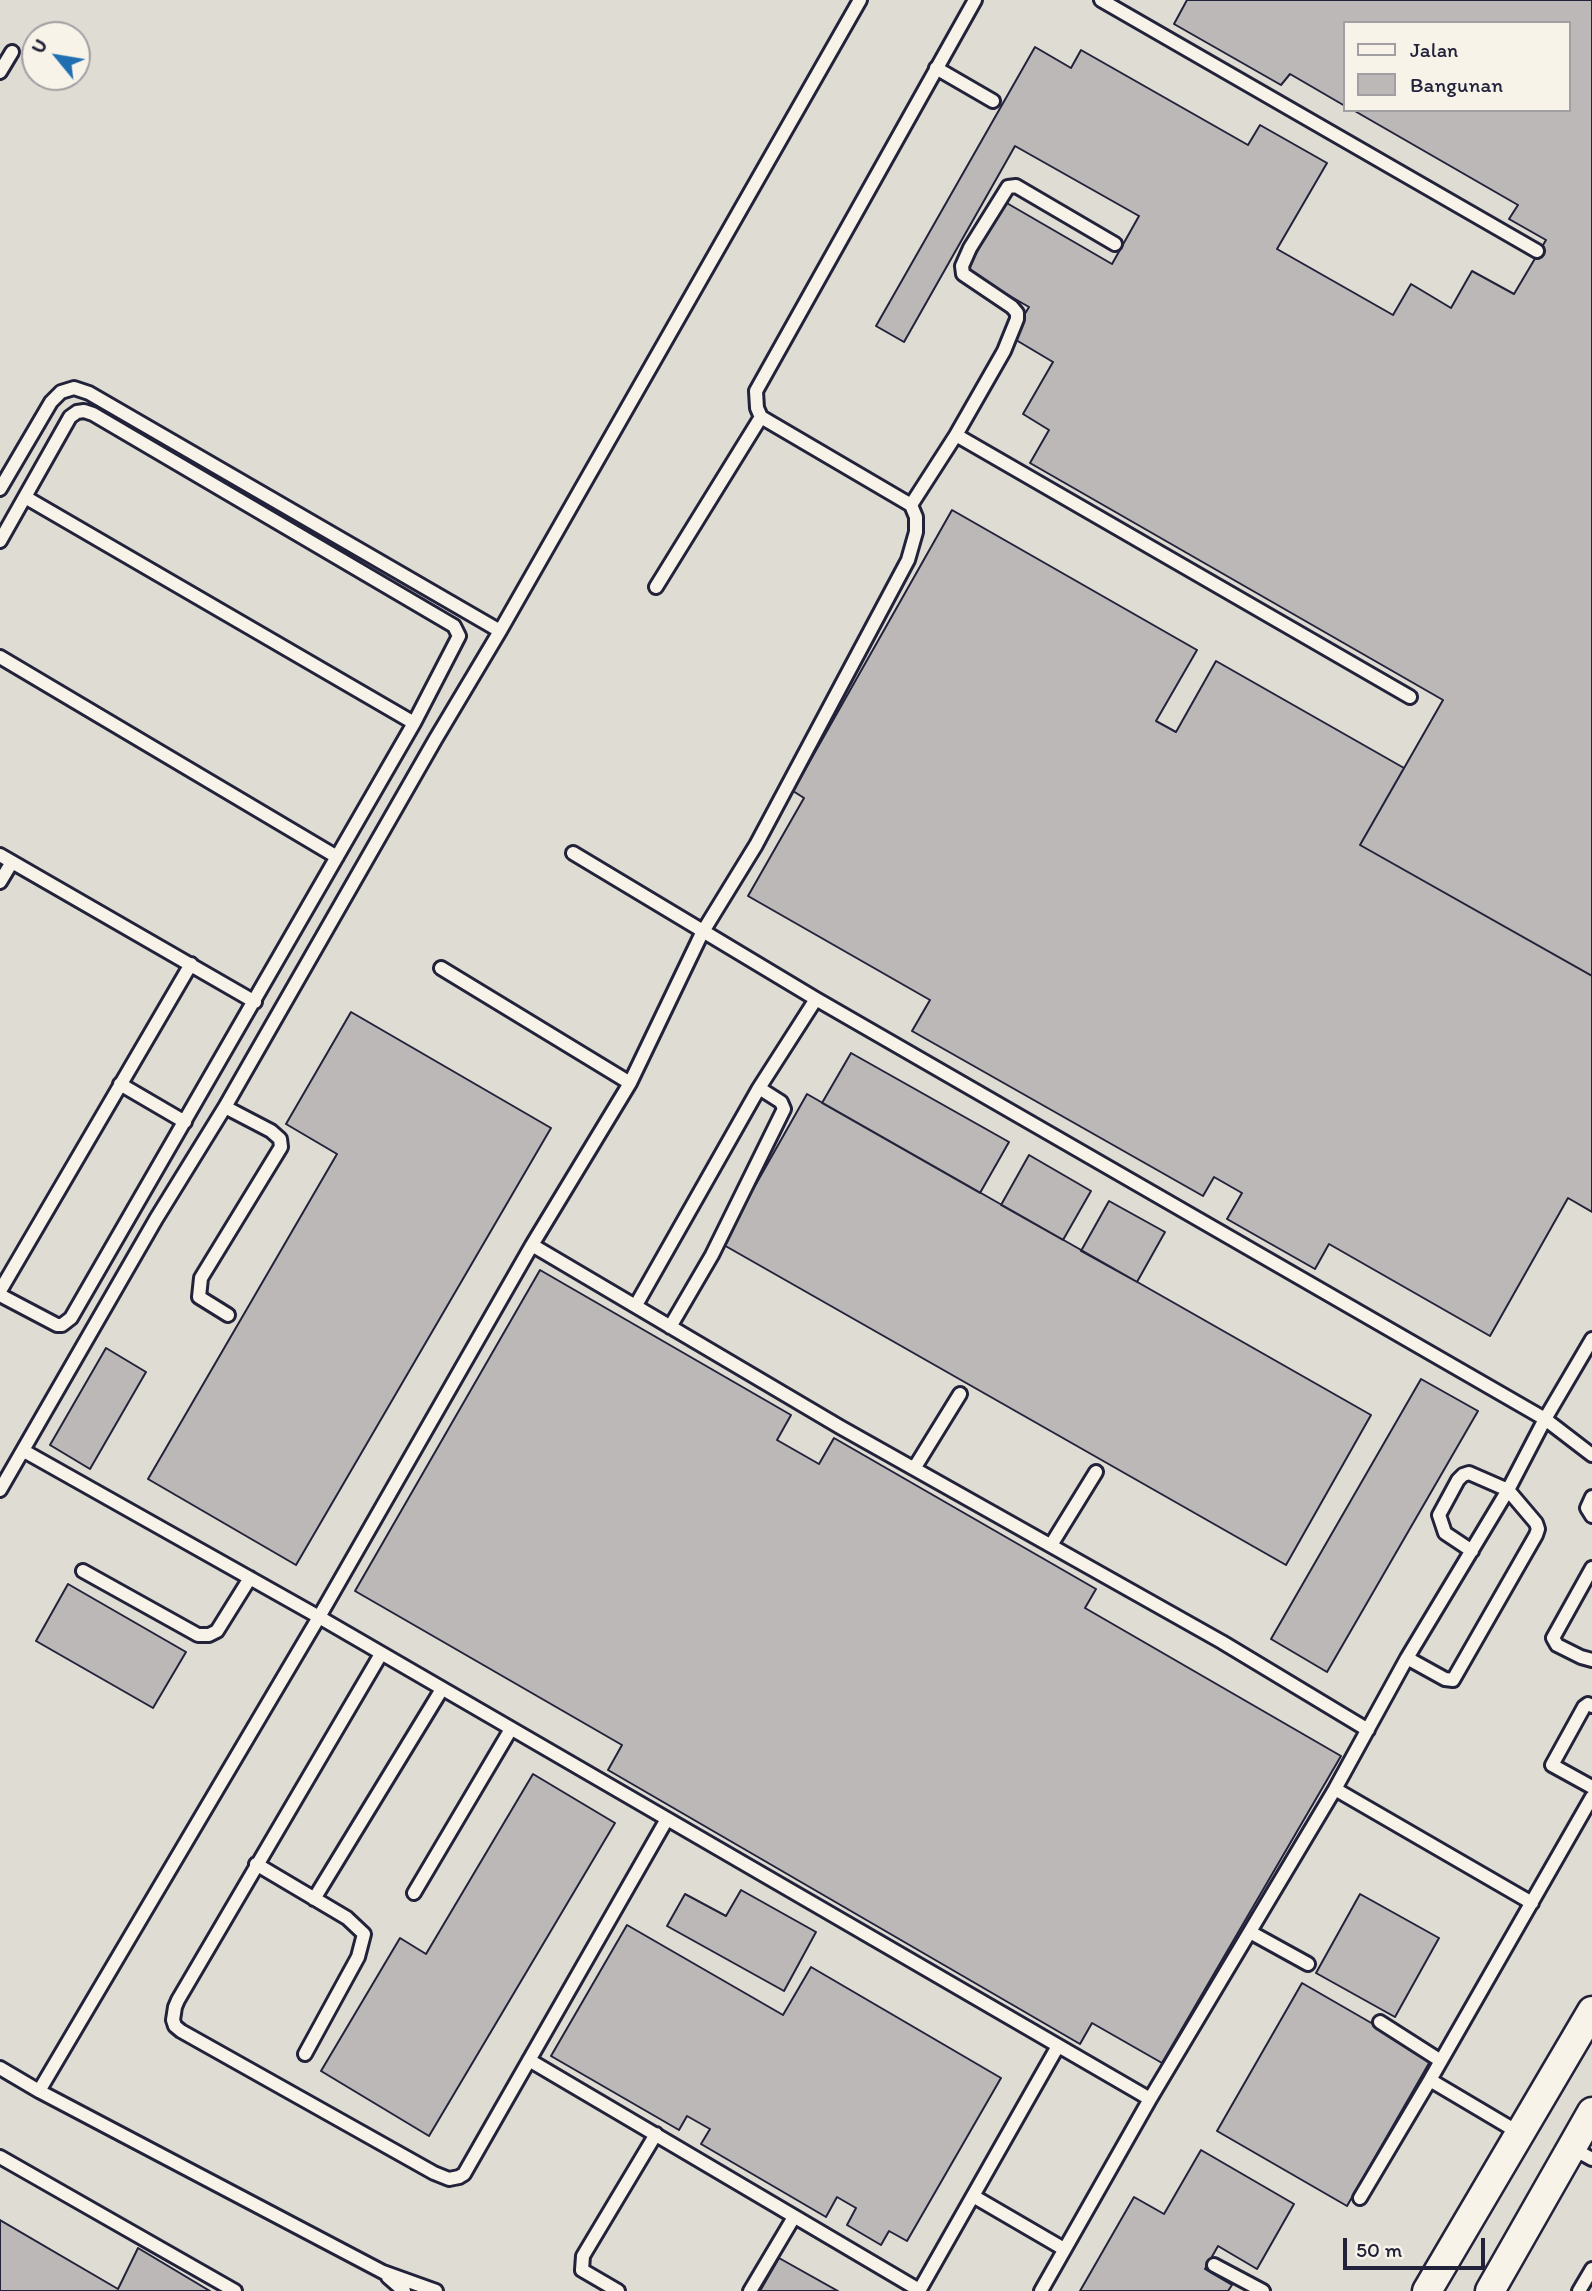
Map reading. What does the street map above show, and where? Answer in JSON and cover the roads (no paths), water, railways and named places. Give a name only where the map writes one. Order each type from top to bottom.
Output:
[{"type":"street","points":[[1427,2291],[1592,2011]]},
{"type":"street","points":[[1490,2291],[1582,2153],[1592,2112]]},
{"type":"lane","points":[[0,1490],[500,631],[860,0]]},
{"type":"lane","points":[[39,2091],[319,1617],[532,1245],[630,1083],[702,933],[756,845],[908,559],[916,532],[916,517],[911,505],[761,417],[755,399],[759,382],[975,0]]},
{"type":"lane","points":[[1101,0],[1537,251]]},
{"type":"lane","points":[[0,72],[12,52]]},
{"type":"lane","points":[[936,68],[993,101]]},
{"type":"lane","points":[[911,505],[956,435],[1004,351],[1017,319],[1017,313],[1012,307],[963,274],[962,266],[970,248],[1008,187],[1016,186],[1115,244]]},
{"type":"lane","points":[[0,489],[51,402],[61,392],[74,388],[89,393],[500,631]]},
{"type":"lane","points":[[0,541],[70,417],[85,411],[454,626],[459,636],[414,723],[71,1318],[62,1325],[57,1325],[0,1293],[191,964]]},
{"type":"lane","points":[[656,587],[761,417]]},
{"type":"lane","points":[[956,435],[1410,697]]},
{"type":"lane","points":[[25,497],[414,723]]},
{"type":"lane","points":[[0,657],[337,857]]},
{"type":"lane","points":[[573,853],[702,933],[1545,1419],[1592,1455]]},
{"type":"lane","points":[[0,882],[6,858],[255,1002]]},
{"type":"lane","points":[[440,968],[630,1083]]},
{"type":"lane","points":[[636,1305],[759,1088],[816,999]]},
{"type":"lane","points":[[120,1084],[185,1122]]},
{"type":"lane","points":[[670,1327],[712,1255],[784,1109],[781,1102],[759,1088]]},
{"type":"lane","points":[[225,1107],[271,1131],[280,1139],[281,1147],[201,1278],[199,1297],[228,1315]]},
{"type":"lane","points":[[532,1245],[840,1427],[1222,1642],[1368,1730]]},
{"type":"lane","points":[[1041,2291],[1150,2099],[1335,1789],[1407,1658],[1508,1490],[1545,1419],[1592,1339]]},
{"type":"lane","points":[[915,1467],[960,1394]]},
{"type":"lane","points":[[24,1451],[319,1617],[1150,2099]]},
{"type":"lane","points":[[1051,1545],[1096,1472]]},
{"type":"lane","points":[[1407,1658],[1445,1679],[1453,1680],[1538,1529],[1508,1490],[1469,1473],[1458,1480],[1439,1515],[1446,1533],[1472,1551]]},
{"type":"lane","points":[[1592,1497],[1587,1508],[1592,1516]]},
{"type":"lane","points":[[1592,1568],[1553,1638],[1557,1645],[1592,1660]]},
{"type":"lane","points":[[83,1571],[198,1635],[218,1632],[250,1578]]},
{"type":"lane","points":[[381,1654],[256,1864],[175,2007],[173,2020],[181,2031],[434,2173],[449,2179],[464,2174],[667,1819]]},
{"type":"lane","points":[[314,1899],[442,1689]]},
{"type":"lane","points":[[1592,1706],[1588,1704],[1584,1707],[1552,1765],[1592,1787]]},
{"type":"lane","points":[[414,1892],[511,1729]]},
{"type":"lane","points":[[1335,1789],[1532,1903]]},
{"type":"lane","points":[[1360,2198],[1592,1797]]},
{"type":"lane","points":[[256,1864],[347,1918],[364,1934],[358,1957],[305,2054]]},
{"type":"lane","points":[[1250,1932],[1308,1964]]},
{"type":"lane","points":[[1380,2022],[1441,2061]]},
{"type":"lane","points":[[529,2060],[919,2290],[1058,2046]]},
{"type":"lane","points":[[0,2068],[383,2272],[436,2291]]},
{"type":"lane","points":[[1430,2080],[1521,2134]]},
{"type":"lane","points":[[618,2291],[582,2270],[583,2256],[656,2134]]},
{"type":"lane","points":[[0,2157],[235,2291]]},
{"type":"lane","points":[[973,2196],[1064,2249]]},
{"type":"lane","points":[[750,2291],[794,2217]]},
{"type":"lane","points":[[1214,2264],[1263,2291]]},
{"type":"lane","points":[[1578,2291],[1592,2269]]},
{"type":"lane","points":[[383,2272],[404,2291]]}]
